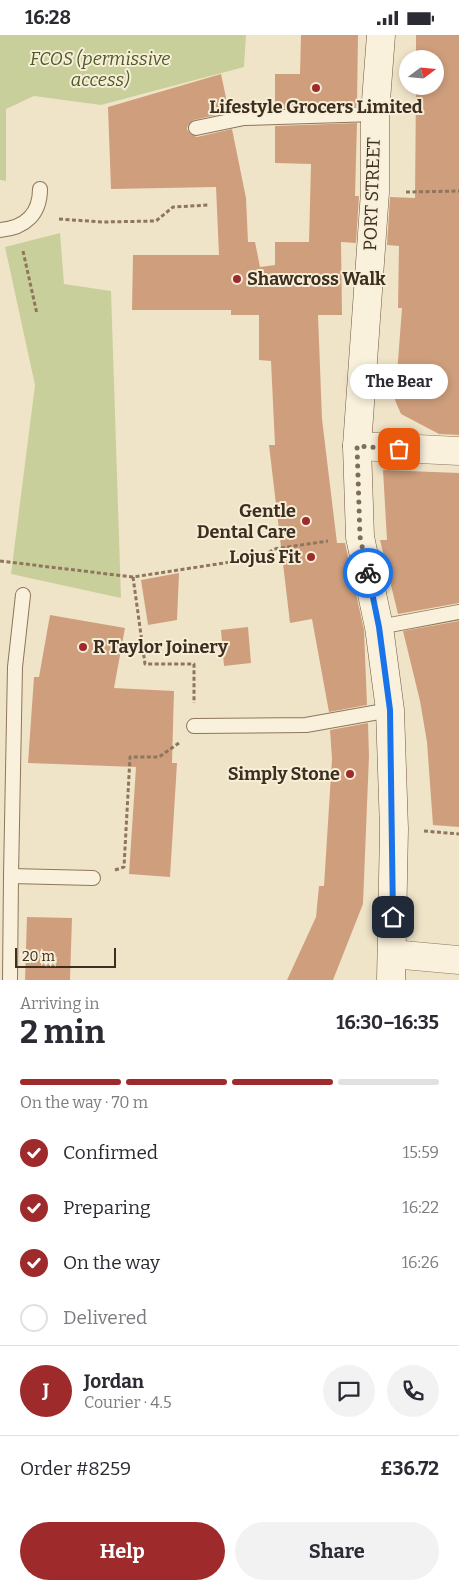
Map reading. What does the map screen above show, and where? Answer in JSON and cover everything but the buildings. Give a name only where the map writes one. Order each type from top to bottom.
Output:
[{"type":"main road","name":"PORT STREET","points":[[381,35],[375,114],[375,192],[357,446],[360,537],[379,627],[390,710],[394,829],[391,967]]},
{"type":"main road","points":[[357,446],[459,451]]},
{"type":"main road","points":[[391,967],[459,960]]},
{"type":"lane","points":[[196,128],[244,118],[375,114]]},
{"type":"lane","points":[[0,230],[17,225],[33,216],[40,204],[40,189]]},
{"type":"lane","points":[[10,980],[15,667],[23,595]]},
{"type":"lane","points":[[379,627],[459,612]]},
{"type":"lane","points":[[194,726],[306,725],[390,710]]},
{"type":"lane","points":[[11,876],[93,878]]},
{"type":"path","points":[[375,192],[459,191]]},
{"type":"path","points":[[37,314],[17,225],[57,218],[102,222],[156,221],[173,207],[208,205]]},
{"type":"path","points":[[0,561],[133,577],[263,557],[274,549],[360,537]]},
{"type":"path","points":[[93,878],[124,867],[130,757],[159,757],[175,747],[194,726],[194,664],[145,664],[133,577]]},
{"type":"green space","name":"FCOS (permissive access)","points":[[0,35],[246,35],[244,67],[101,105],[34,96],[6,109],[6,181],[0,180]]},
{"type":"green space","points":[[60,233],[64,284],[111,291],[121,598],[11,574],[35,385],[5,247]]},
{"type":"way so far","points":[[368,573],[360,537],[357,446],[399,449]]},
{"type":"place","name":"Lifestyle Grocers Limited","points":[[316,88]]},
{"type":"place","name":"Shawcross Walk","points":[[237,279]]},
{"type":"place","name":"The Bear","points":[[399,449]]},
{"type":"place","name":"Gentle Dental Care","points":[[306,521]]},
{"type":"place","name":"Lojus Fit","points":[[311,557]]},
{"type":"place","name":"R Taylor Joinery","points":[[83,647]]},
{"type":"place","name":"Simply Stone","points":[[350,774]]},
{"type":"route","points":[[368,573],[379,627],[390,710],[394,829],[393,917]]}]
